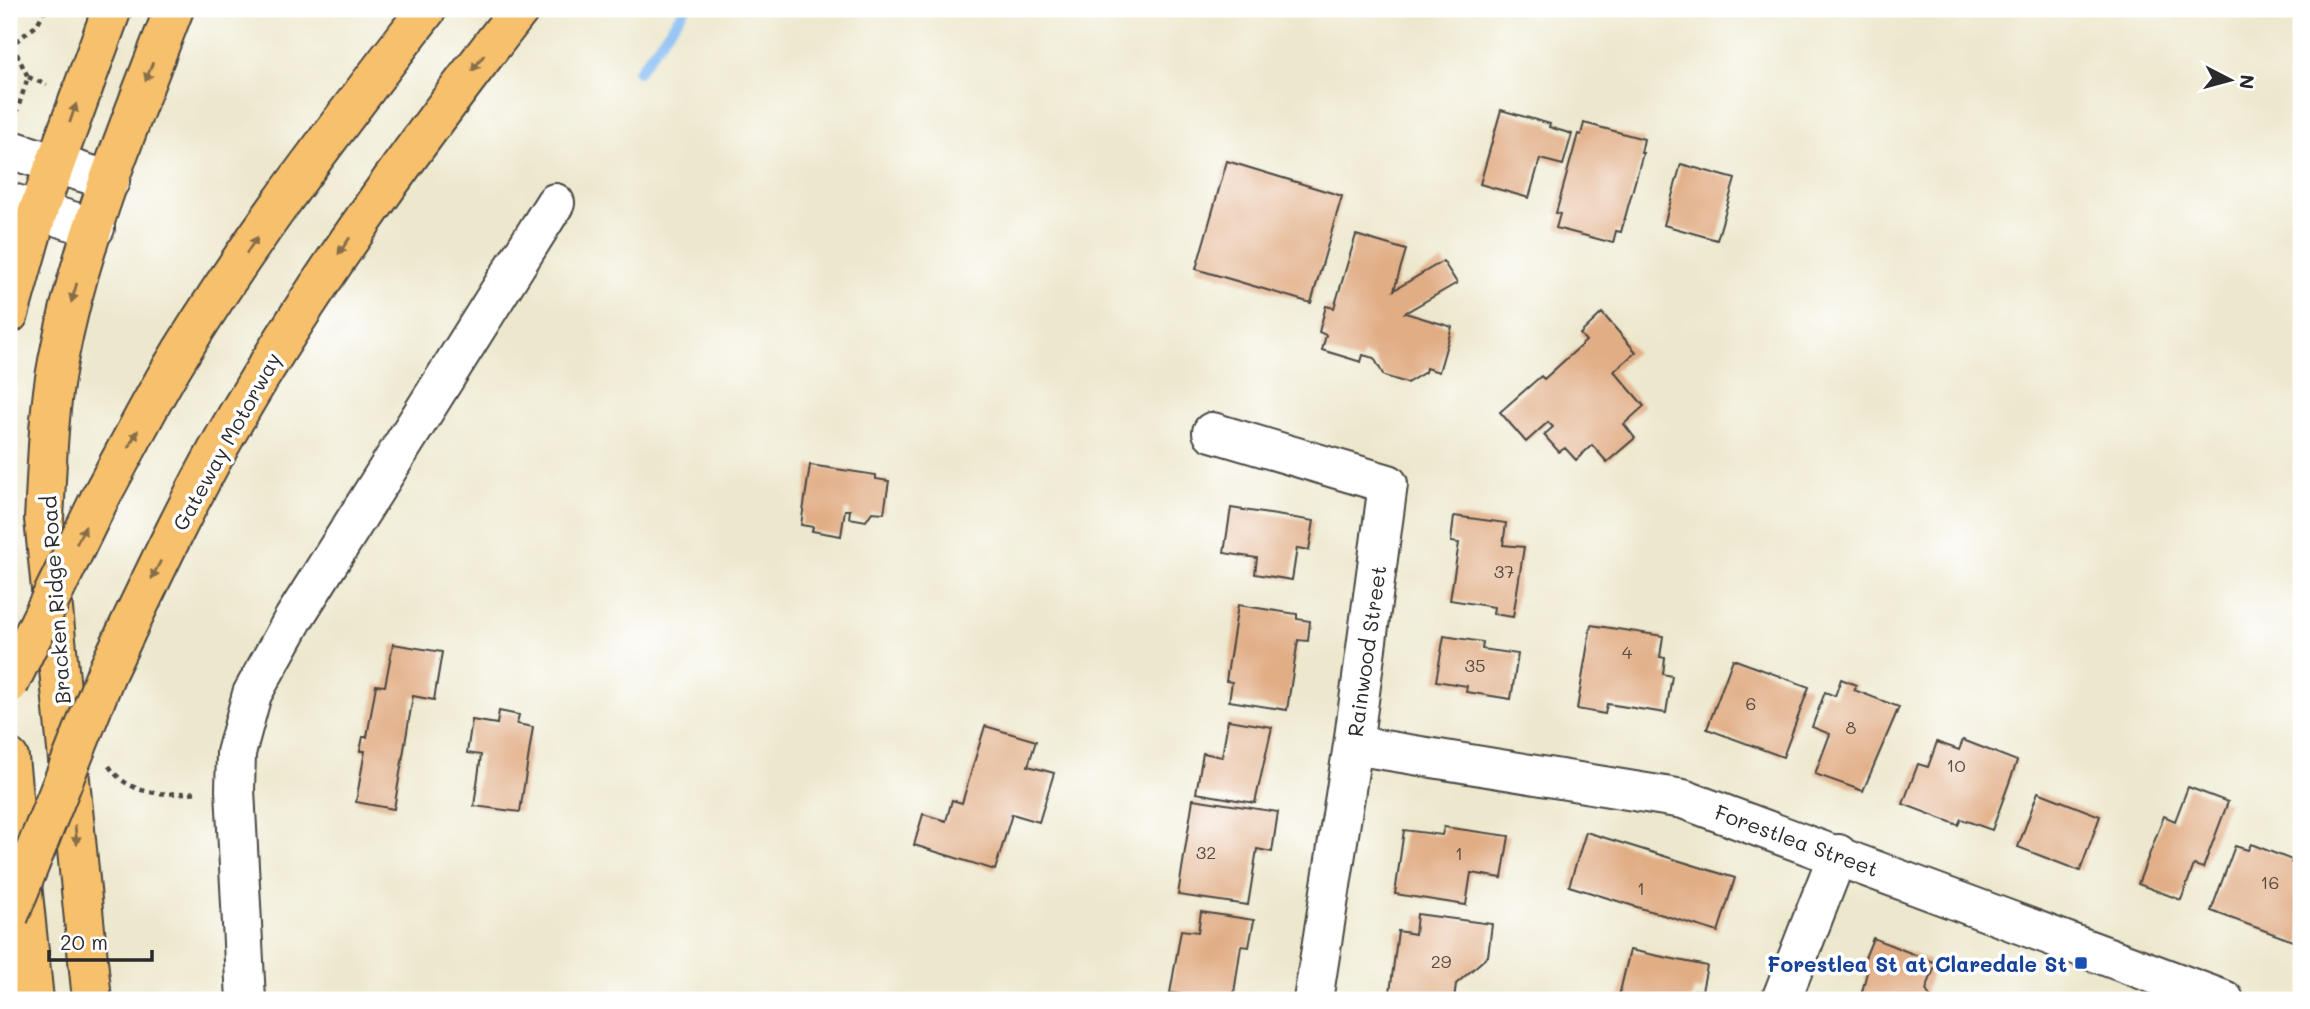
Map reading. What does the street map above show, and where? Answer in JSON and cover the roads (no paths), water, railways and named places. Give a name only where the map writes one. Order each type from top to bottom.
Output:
[{"type":"main road","points":[[9,314],[23,206],[55,164],[112,9]]},
{"type":"main road","name":"Bracken Ridge Road","points":[[92,1000],[44,519],[57,363],[72,296],[130,120],[174,9]]},
{"type":"main road","points":[[9,684],[100,498],[167,377],[281,203],[427,9]]},
{"type":"main road","name":"Gateway Motorway","points":[[9,916],[106,674],[186,511],[237,415],[283,340],[386,185],[520,9]]},
{"type":"main road","points":[[9,758],[34,1000]]},
{"type":"street","points":[[12,133],[55,164],[110,181]]},
{"type":"street","points":[[246,1000],[234,790],[236,753],[251,694],[294,618],[555,203]]},
{"type":"street","points":[[23,206],[95,228]]},
{"type":"street","name":"Rainwood Street","points":[[1212,432],[1388,484],[1353,746],[1313,1000]]},
{"type":"street","name":"Forestlea Street","points":[[1353,746],[1683,799],[1838,854],[2224,1000]]},
{"type":"street","points":[[1781,1000],[1838,854]]},
{"type":"waterway","points":[[638,72],[685,9]]},
{"type":"place","name":"Forestlea St at Claredale St","points":[[2081,963]]}]
